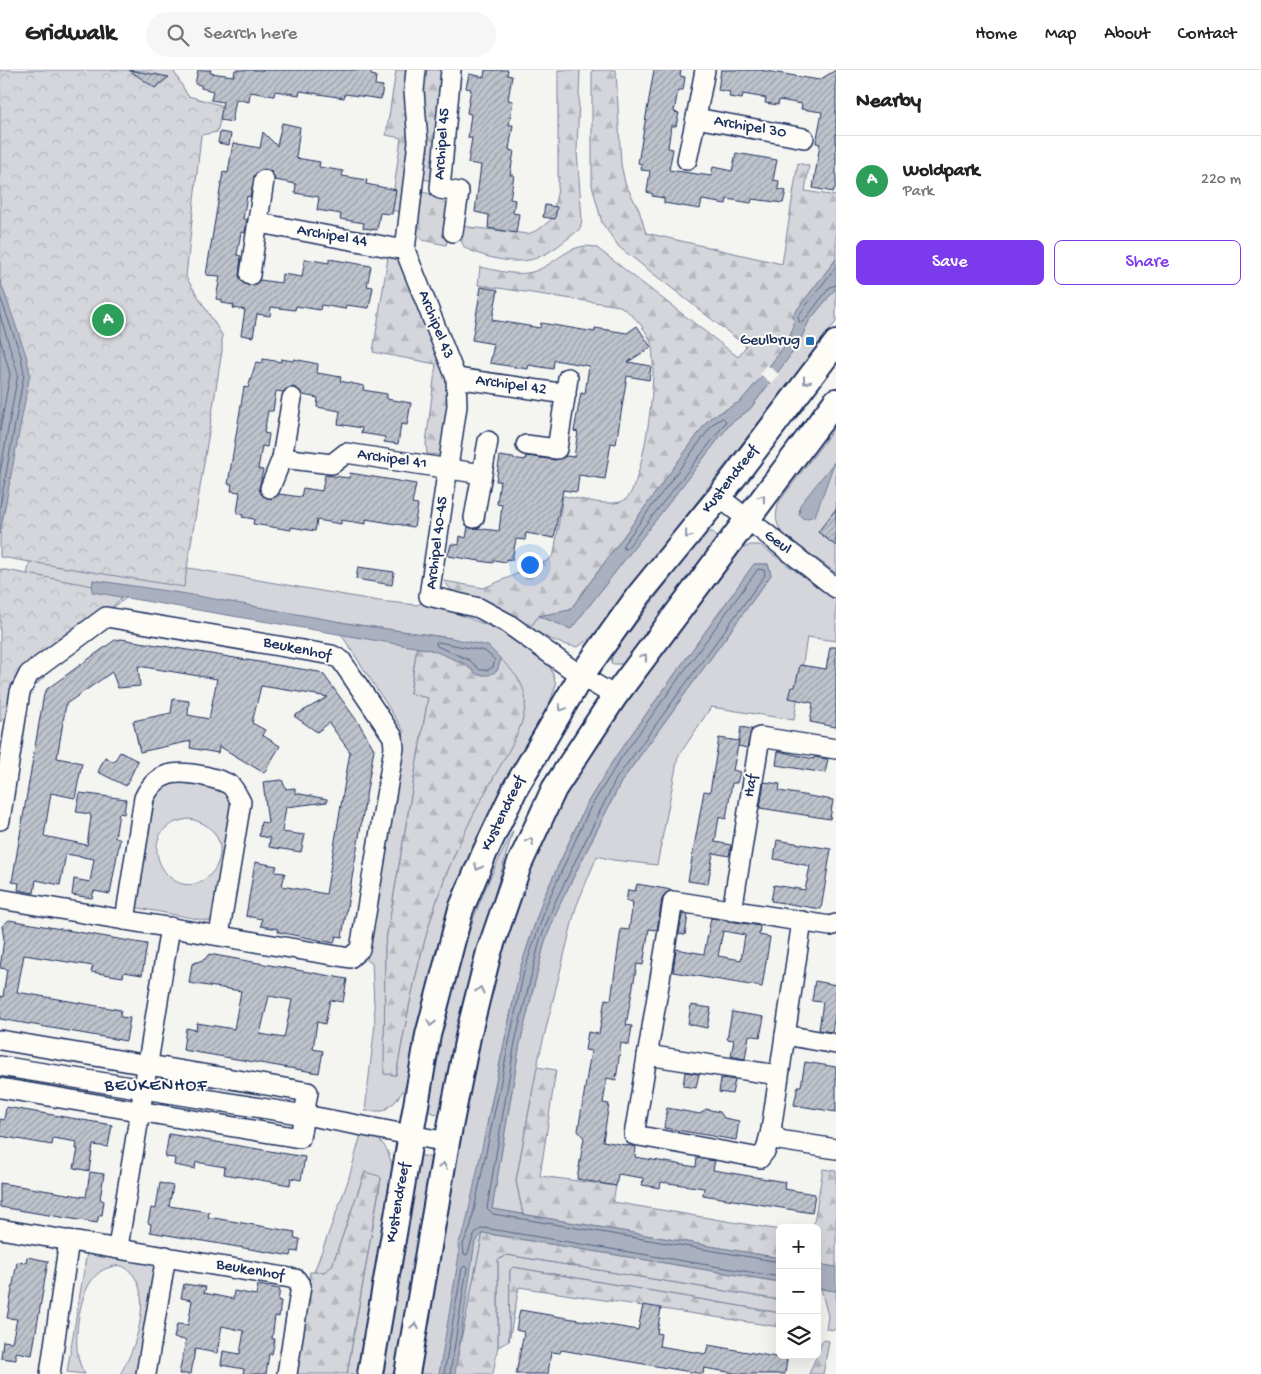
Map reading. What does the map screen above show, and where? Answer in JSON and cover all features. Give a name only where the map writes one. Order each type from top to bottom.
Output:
[{"type":"main road","name":"Kustendreef","points":[[370,1374],[428,1035],[460,909],[516,787],[581,676],[639,595],[719,497],[836,343]]},
{"type":"main road","name":"Kustendreef","points":[[407,1374],[447,1142],[488,952],[519,865],[554,789],[615,696],[836,401]]},
{"type":"street","points":[[405,250],[415,183],[418,142],[414,91],[416,70]]},
{"type":"street","name":"Archipel 45","points":[[451,70],[440,189],[459,192],[453,232]]},
{"type":"street","name":"Archipel 30","points":[[687,160],[706,70]]},
{"type":"street","name":"Archipel 30","points":[[696,118],[804,138]]},
{"type":"street","points":[[250,275],[264,180]]},
{"type":"street","points":[[415,183],[440,189]]},
{"type":"street","name":"Archipel 44","points":[[259,223],[405,250]]},
{"type":"street","name":"Archipel 43","points":[[405,250],[456,378],[457,406],[447,468]]},
{"type":"street","name":"Archipel 42","points":[[456,378],[567,386],[557,449],[526,444]]},
{"type":"street","points":[[270,488],[282,458],[292,398]]},
{"type":"street","points":[[474,518],[488,441]]},
{"type":"street","name":"Archipel 41","points":[[282,458],[332,464],[346,453],[482,474]]},
{"type":"street","name":"Archipel 40-45","points":[[447,468],[428,596],[479,608],[507,623],[581,676]]},
{"type":"street","name":"Geul","points":[[719,497],[746,520],[836,588]]},
{"type":"street","name":"Beukenhof","points":[[0,820],[20,692],[29,674],[106,617],[332,655],[341,660],[393,737],[394,748],[360,949],[350,958],[0,899]]},
{"type":"street","points":[[581,676],[615,696]]},
{"type":"street","name":"Haf","points":[[732,911],[760,738],[836,749]]},
{"type":"street","points":[[125,920],[144,798],[150,785],[166,774],[187,773],[214,778],[231,786],[242,802],[220,935]]},
{"type":"street","points":[[802,921],[771,1130],[766,1150],[760,1158],[634,1135],[672,901],[802,921],[830,926],[836,924]]},
{"type":"street","points":[[118,1247],[170,927]]},
{"type":"street","points":[[785,1035],[836,1044]]},
{"type":"street","points":[[0,1040],[308,1092],[300,1138],[0,1088]]},
{"type":"street","points":[[647,1055],[778,1075]]},
{"type":"street","points":[[0,1066],[305,1115],[447,1142]]},
{"type":"street","points":[[771,1130],[779,1140],[836,1149]]},
{"type":"street","name":"Beukenhof","points":[[0,1229],[118,1247],[296,1279],[301,1286],[287,1374]]},
{"type":"street","points":[[50,1374],[69,1240]]},
{"type":"street","points":[[146,1374],[166,1256]]},
{"type":"green space","points":[[0,70],[173,70],[188,96],[224,106],[217,132],[201,135],[186,277],[222,335],[222,351],[184,587],[0,557]]},
{"type":"green space","points":[[394,70],[407,70],[410,135],[405,213],[391,210],[401,138],[386,135],[396,71]]},
{"type":"green space","points":[[425,70],[446,70],[437,182],[423,179],[428,152],[423,86]]},
{"type":"green space","points":[[558,70],[580,70],[577,151],[582,220],[580,229],[546,253],[523,261],[492,258],[465,248],[459,238],[460,226],[528,234],[538,230],[552,219],[558,189]]},
{"type":"green space","points":[[592,70],[616,70],[621,164],[625,183],[639,210],[646,233],[782,264],[798,163],[809,166],[805,191],[836,196],[836,259],[793,315],[794,325],[789,340],[762,376],[741,401],[709,419],[570,610],[539,616],[530,627],[507,612],[451,590],[444,581],[484,588],[549,560],[554,554],[563,496],[605,503],[620,502],[626,499],[633,489],[644,448],[652,396],[653,353],[645,330],[633,316],[620,306],[478,285],[480,267],[509,273],[527,273],[536,271],[578,247],[597,248],[738,357],[746,346],[619,247],[602,223],[592,185]]},
{"type":"green space","points":[[422,192],[448,198],[444,230],[449,233],[446,245],[422,240],[415,230]]},
{"type":"green space","points":[[388,257],[401,260],[449,385],[442,455],[427,454],[426,443],[436,364],[373,352]]},
{"type":"green space","points":[[836,288],[836,322],[594,635],[578,647],[552,640],[530,627],[539,616],[571,629],[730,424],[750,409],[798,345],[809,321]]},
{"type":"green space","points":[[836,426],[836,573],[782,533],[776,515],[779,502]]},
{"type":"green space","points":[[705,532],[713,532],[717,536],[715,544],[624,664],[611,664],[612,655]]},
{"type":"green space","points":[[33,541],[379,601],[417,605],[430,599],[440,607],[512,635],[536,652],[551,669],[556,685],[549,705],[448,919],[433,969],[409,1082],[395,1102],[383,1111],[365,1111],[375,1024],[372,963],[367,961],[404,731],[341,634],[417,647],[410,693],[428,698],[385,946],[385,1074],[396,1075],[419,961],[445,878],[468,825],[515,737],[525,707],[451,638],[352,624],[93,580],[92,592],[128,597],[16,674],[11,670]]},
{"type":"green space","points":[[750,545],[760,545],[836,600],[836,641],[807,637],[794,720],[711,707],[678,757],[657,865],[613,860],[597,856],[576,907],[539,1057],[516,1181],[523,1214],[492,1209],[520,1043],[545,941],[560,904],[621,782],[771,575],[768,564],[754,564],[616,756],[586,805],[543,899],[520,969],[488,1118],[483,1233],[454,1374],[419,1374],[477,1038],[513,908],[545,835],[590,750],[662,649],[742,549]]},
{"type":"green space","points":[[0,569],[127,592],[0,722]]},
{"type":"green space","points":[[417,647],[450,657],[478,675],[497,671],[501,659],[522,687],[525,708],[517,735],[465,832],[435,906],[419,962],[396,1075],[384,1074],[385,946],[428,698],[410,694]]},
{"type":"green space","points":[[179,780],[222,789],[235,803],[214,922],[133,907],[156,795],[167,784]],"holes":[[[190,819],[208,826],[217,837],[220,846],[219,859],[211,874],[196,884],[181,884],[169,876],[160,864],[157,850],[160,836],[170,825]]]},
{"type":"green space","points":[[513,831],[468,986],[444,1112],[436,1114],[427,1111],[450,996],[479,904]]},
{"type":"green space","points":[[537,1067],[556,1070],[540,1176],[616,1186],[613,1202],[776,1229],[776,1257],[523,1214],[516,1181]]},
{"type":"green space","points":[[362,1131],[375,1137],[384,1145],[393,1170],[357,1374],[347,1374],[381,1179],[365,1172],[332,1266],[324,1272],[314,1272],[348,1181]]},
{"type":"green space","points":[[419,1155],[433,1158],[399,1374],[381,1374]]},
{"type":"green space","points":[[823,1169],[836,1171],[836,1267],[821,1265],[821,1224],[814,1224]]},
{"type":"green space","points":[[365,1172],[381,1178],[347,1374],[293,1374],[310,1272],[324,1272],[332,1266]]},
{"type":"green space","points":[[483,1233],[776,1281],[776,1299],[507,1255],[498,1260],[498,1346],[493,1374],[454,1374]]},
{"type":"green space","points":[[88,1246],[159,1258],[138,1374],[120,1374],[137,1335],[142,1304],[140,1290],[135,1278],[122,1266],[113,1266],[103,1270],[91,1281],[87,1288],[81,1305],[77,1335],[79,1362],[85,1374],[67,1372]]},
{"type":"green space","points":[[507,1255],[776,1299],[776,1312],[513,1267],[510,1270],[509,1341],[498,1347],[498,1260]]},
{"type":"green space","points":[[513,1267],[776,1312],[776,1326],[519,1287],[509,1341],[510,1270]]},
{"type":"green space","points":[[821,1289],[836,1291],[836,1330],[826,1329],[828,1316]]},
{"type":"green space","points":[[823,1340],[829,1341],[823,1374],[809,1374],[815,1359],[821,1359]]},
{"type":"water","points":[[836,259],[836,288],[809,321],[798,345],[750,409],[730,424],[571,629],[539,616],[570,610],[709,419],[741,401],[762,376],[789,340],[794,325],[793,315]]},
{"type":"water","points":[[0,280],[26,355],[30,374],[0,534]]},
{"type":"water","points":[[835,461],[815,516],[804,519],[799,515],[800,505]]},
{"type":"water","points":[[754,564],[768,564],[771,575],[621,782],[560,904],[545,941],[520,1043],[492,1209],[776,1257],[776,1281],[483,1233],[475,1242],[455,1374],[439,1374],[459,1255],[458,1244],[465,1228],[520,969],[543,899],[586,805],[616,756]]},
{"type":"water","points":[[93,580],[187,594],[352,624],[451,638],[488,646],[501,659],[497,671],[489,675],[478,675],[467,665],[432,650],[92,592]]},
{"type":"water","points":[[821,1265],[836,1267],[836,1291],[821,1289]]},
{"type":"pier","points":[[767,365],[779,374],[772,384],[760,374]]},
{"type":"building","points":[[129,70],[169,77],[155,88]]},
{"type":"building","points":[[198,70],[211,70],[210,73],[234,76],[235,70],[371,70],[371,75],[376,76],[375,85],[383,86],[381,99],[345,94],[344,98],[300,91],[299,95],[275,91],[274,96],[250,92],[249,102],[236,99],[232,122],[220,120],[223,102],[211,100],[213,91],[201,88],[201,85],[195,84]]},
{"type":"building","points":[[485,70],[508,70],[507,75],[512,76],[508,100],[513,101],[509,125],[513,125],[509,150],[514,151],[510,175],[514,175],[510,199],[515,200],[513,213],[519,214],[516,233],[488,228],[489,215],[475,212],[481,165],[468,163],[472,138],[468,138],[471,114],[467,113],[471,89],[466,88],[469,74],[484,77]]},
{"type":"building","points":[[654,70],[681,70],[680,76],[685,77],[683,90],[678,90],[674,112],[679,113],[676,126],[671,126],[668,148],[673,149],[669,170],[711,176],[713,167],[732,171],[736,153],[777,160],[773,180],[779,181],[778,189],[786,191],[783,203],[752,199],[751,203],[727,199],[726,204],[702,200],[700,209],[664,203],[664,198],[652,196],[653,194],[647,192],[650,171],[641,170],[642,164],[638,163]]},
{"type":"building","points":[[721,70],[760,70],[819,80],[836,70],[836,186],[833,192],[813,188],[820,144],[816,143],[822,112],[801,109],[802,104],[779,100],[778,105],[765,103],[766,98],[743,94],[742,99],[729,97],[730,92],[718,90]]},
{"type":"building","points":[[282,123],[300,127],[296,158],[320,162],[319,167],[343,171],[342,176],[367,180],[366,184],[396,190],[392,214],[380,213],[377,230],[363,228],[364,223],[340,219],[341,214],[317,210],[319,197],[295,193],[296,184],[275,180],[271,171],[265,169],[256,173],[250,197],[247,196],[243,219],[247,220],[245,233],[241,232],[237,255],[241,256],[239,276],[243,283],[254,286],[260,280],[281,283],[282,274],[302,277],[305,259],[329,263],[329,259],[371,266],[367,286],[373,287],[369,308],[346,305],[345,309],[321,305],[320,310],[296,306],[295,310],[271,307],[270,316],[257,314],[253,337],[241,335],[245,310],[233,308],[234,305],[222,303],[222,300],[216,299],[220,276],[206,275],[223,172],[228,173],[233,143],[260,148],[263,132],[277,146]]},
{"type":"building","points":[[220,132],[231,134],[229,145],[218,143]]},
{"type":"building","points":[[545,205],[557,207],[555,219],[543,217]]},
{"type":"building","points":[[481,287],[498,290],[492,320],[540,328],[541,323],[595,332],[595,328],[627,333],[637,326],[651,347],[628,362],[651,366],[649,380],[627,376],[616,444],[611,443],[605,479],[579,475],[577,492],[563,490],[554,538],[526,533],[525,540],[516,539],[512,560],[506,559],[506,562],[494,560],[493,563],[448,556],[451,544],[459,545],[460,536],[466,538],[468,527],[499,531],[502,505],[497,504],[500,481],[496,481],[500,456],[525,460],[526,456],[556,460],[566,456],[574,457],[578,432],[574,431],[581,393],[585,394],[589,366],[554,360],[553,369],[529,365],[528,369],[490,363],[494,344],[472,340]]},
{"type":"building","points":[[263,359],[281,362],[281,359],[293,361],[294,359],[318,364],[317,373],[341,377],[340,381],[364,386],[363,390],[387,394],[387,399],[411,403],[407,425],[401,424],[398,444],[384,442],[385,437],[361,433],[362,428],[338,424],[340,411],[317,407],[318,398],[303,395],[294,387],[288,388],[283,392],[276,391],[273,411],[268,411],[264,433],[269,434],[267,447],[262,446],[258,469],[263,470],[259,489],[262,495],[271,499],[279,494],[301,497],[303,488],[322,491],[325,475],[349,478],[350,473],[416,484],[412,504],[418,505],[414,527],[366,519],[366,524],[341,520],[341,524],[317,520],[315,531],[291,527],[291,530],[253,524],[254,519],[242,517],[243,515],[237,513],[240,492],[231,491],[232,484],[228,484],[244,387],[248,388],[256,362],[262,363]]},
{"type":"building","points":[[836,509],[836,546],[818,532]]},
{"type":"building","points":[[358,567],[394,572],[392,585],[356,579]]},
{"type":"building","points":[[121,639],[319,672],[324,675],[360,725],[374,749],[342,937],[336,936],[334,943],[278,932],[278,929],[261,926],[262,919],[246,916],[255,862],[277,866],[275,872],[285,873],[282,886],[326,894],[350,752],[329,723],[317,732],[294,716],[328,697],[261,686],[252,723],[265,730],[262,735],[280,746],[264,773],[219,746],[218,753],[190,748],[191,741],[140,752],[133,721],[171,713],[173,699],[189,701],[188,715],[209,719],[217,679],[138,666],[140,686],[118,688],[112,672],[66,704],[57,758],[82,763],[75,798],[51,793],[44,836],[87,845],[91,817],[90,814],[76,812],[80,793],[126,799],[124,814],[119,813],[115,838],[120,839],[110,894],[94,891],[92,898],[72,895],[74,879],[90,882],[94,859],[66,854],[60,885],[36,880],[34,893],[18,890],[19,883],[12,882],[44,694],[47,689],[115,640]]},
{"type":"building","points":[[830,647],[836,647],[836,727],[810,722],[813,703],[789,698],[792,687],[795,687],[800,665],[826,669]]},
{"type":"building","points":[[741,727],[752,729],[747,748],[738,746]]},
{"type":"building","points":[[719,738],[739,741],[733,770],[740,772],[737,783],[732,783],[726,819],[719,817],[715,842],[731,845],[729,856],[713,853],[708,884],[688,881],[704,791],[710,792]]},
{"type":"building","points":[[778,751],[814,759],[814,757],[828,759],[825,773],[776,765]]},
{"type":"building","points":[[120,752],[138,761],[126,786],[98,772],[105,757],[114,762]]},
{"type":"building","points":[[282,780],[286,789],[295,788],[295,793],[327,799],[327,802],[286,807],[282,832],[305,835],[301,852],[269,847],[270,838],[259,836],[261,822],[268,823],[263,782]]},
{"type":"building","points":[[764,782],[780,784],[779,791],[833,800],[830,819],[760,808]]},
{"type":"building","points":[[777,840],[831,849],[821,909],[771,901],[774,885],[805,890],[810,866],[774,859]]},
{"type":"building","points":[[637,884],[672,890],[665,894],[662,899],[657,930],[649,929],[643,965],[637,964],[626,1025],[632,1026],[629,1045],[621,1043],[616,1080],[607,1078],[603,1103],[609,1104],[603,1141],[636,1147],[635,1157],[696,1167],[697,1158],[715,1161],[713,1170],[785,1182],[784,1189],[815,1194],[812,1213],[703,1195],[704,1188],[661,1182],[660,1188],[642,1185],[643,1178],[618,1174],[616,1186],[577,1179],[584,1138],[578,1131],[591,1051],[585,1050],[588,1032],[599,1034],[605,999],[611,1000],[621,929],[629,930],[633,902],[626,901],[628,890],[635,891]]},
{"type":"building","points":[[682,914],[688,915],[685,935],[679,934]]},
{"type":"building","points":[[711,918],[760,926],[759,935],[770,937],[762,987],[673,972],[676,949],[704,954]],"holes":[[[723,931],[745,935],[741,960],[718,956]]]},
{"type":"building","points":[[9,920],[147,944],[142,975],[124,972],[123,977],[91,972],[93,966],[24,955],[17,992],[121,1010],[120,1017],[130,1018],[126,1041],[0,1019],[0,996],[3,997],[7,969],[0,968],[4,939],[2,926]]},
{"type":"building","points":[[209,954],[347,979],[343,1002],[330,1000],[325,1024],[317,1022],[313,1049],[323,1051],[319,1073],[183,1050],[186,1028],[196,1030],[197,1023],[234,1029],[241,991],[189,983],[192,964],[205,959]],"holes":[[[269,996],[292,1000],[284,1038],[260,1034]]]},
{"type":"building","points":[[815,981],[836,985],[836,1010],[832,1032],[819,1030],[823,1002],[812,1001]]},
{"type":"building","points":[[691,1005],[711,1008],[707,1028],[688,1024]]},
{"type":"building","points":[[732,1012],[764,1017],[760,1037],[749,1035],[745,1059],[731,1056],[734,1040],[727,1039]]},
{"type":"building","points":[[805,1062],[836,1067],[836,1112],[794,1105],[798,1086],[801,1086]]},
{"type":"building","points":[[685,1072],[699,1074],[696,1088],[683,1086]]},
{"type":"building","points":[[721,1078],[735,1080],[732,1094],[719,1092]]},
{"type":"building","points":[[6,1107],[112,1125],[108,1147],[93,1145],[89,1171],[74,1168],[78,1149],[76,1149],[77,1142],[53,1138],[52,1145],[0,1136],[0,1119],[4,1120]]},
{"type":"building","points":[[667,1108],[700,1114],[706,1109],[720,1112],[724,1118],[739,1121],[736,1140],[664,1128]]},
{"type":"building","points":[[169,1134],[305,1157],[301,1180],[291,1178],[290,1185],[224,1174],[225,1167],[196,1162],[195,1169],[174,1165],[175,1158],[165,1157]]},
{"type":"building","points":[[90,1172],[104,1174],[100,1199],[104,1201],[102,1215],[99,1215],[97,1223],[0,1207],[0,1183],[86,1197]]},
{"type":"building","points":[[160,1183],[173,1186],[169,1206],[209,1212],[208,1217],[295,1232],[294,1238],[300,1239],[298,1252],[292,1251],[291,1256],[150,1232],[151,1224],[148,1223],[151,1208],[156,1209]]},
{"type":"building","points":[[27,1257],[48,1261],[32,1355],[16,1352],[16,1360],[1,1358],[3,1341],[12,1342],[17,1319],[7,1318],[17,1262],[26,1263]]},
{"type":"building","points":[[184,1284],[206,1287],[204,1293],[233,1299],[234,1291],[256,1295],[258,1285],[280,1289],[278,1301],[281,1301],[279,1317],[275,1316],[272,1339],[275,1339],[272,1354],[269,1354],[266,1374],[243,1374],[244,1369],[221,1365],[223,1351],[240,1354],[244,1331],[222,1326],[217,1353],[195,1349],[191,1374],[179,1374],[186,1340],[174,1338],[177,1324],[188,1325],[192,1300],[181,1298]]},
{"type":"building","points":[[643,1305],[661,1308],[657,1333],[661,1334],[659,1346],[706,1354],[708,1345],[776,1357],[776,1359],[787,1359],[785,1374],[740,1374],[704,1368],[703,1374],[561,1350],[560,1353],[551,1352],[548,1374],[516,1374],[524,1332],[516,1330],[520,1310],[638,1330]]},
{"type":"place","name":"Woldpark","points":[[108,320]]},
{"type":"place","name":"Geulbrug","points":[[810,341]]},
{"type":"district","name":"BEUKENHOF","points":[[156,1086]]}]
